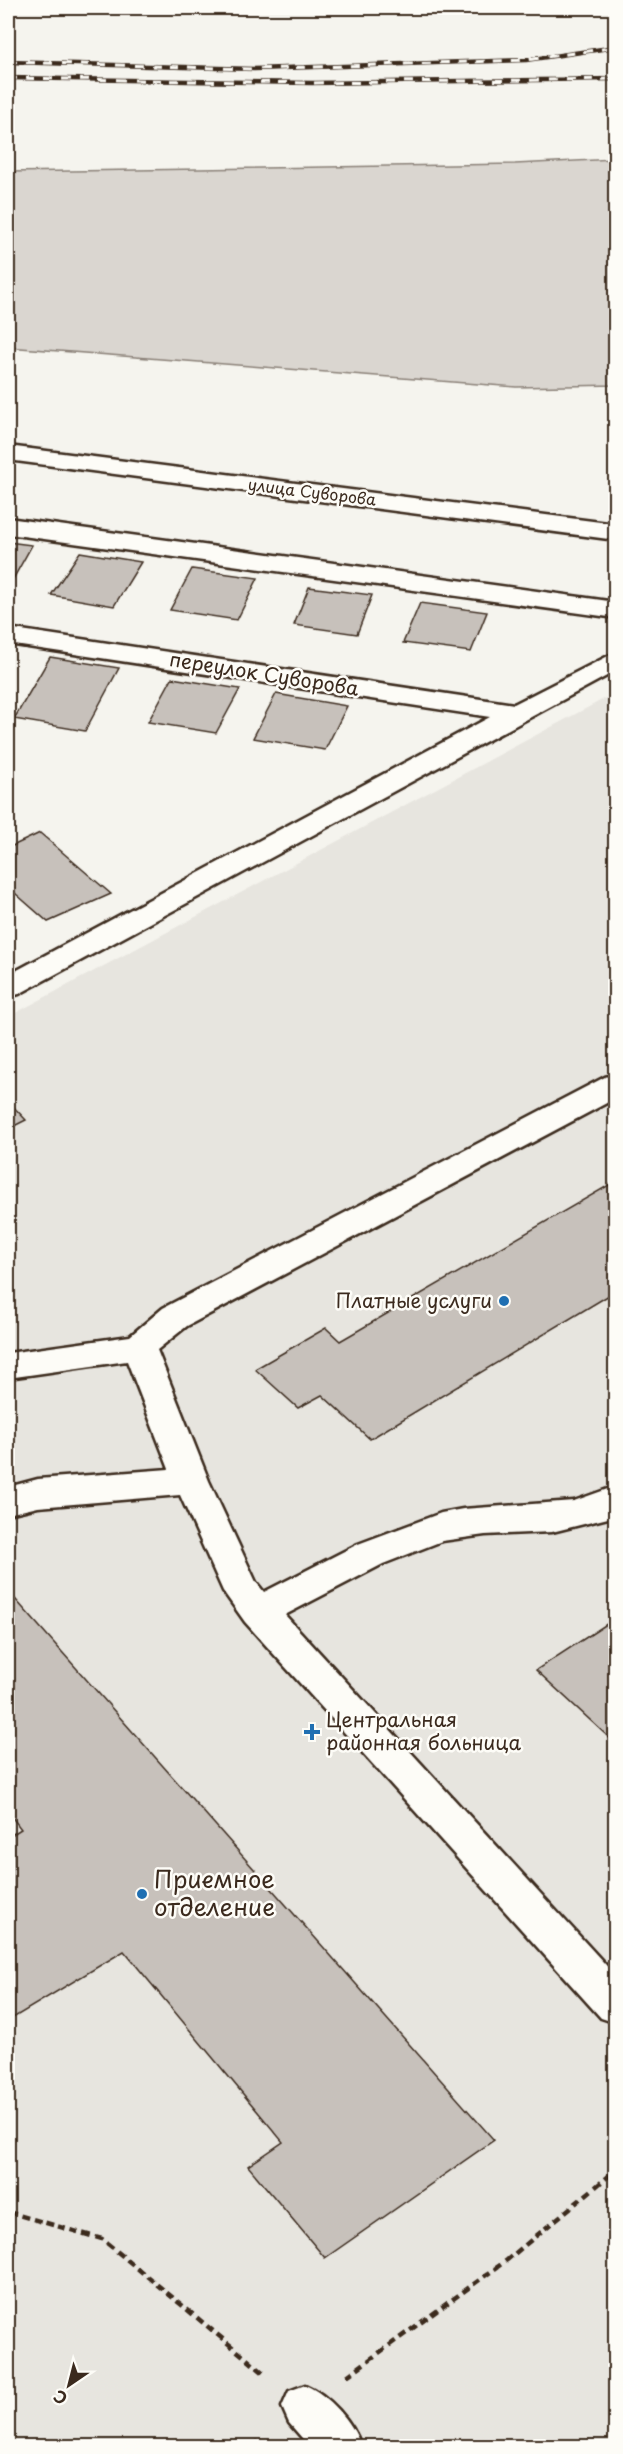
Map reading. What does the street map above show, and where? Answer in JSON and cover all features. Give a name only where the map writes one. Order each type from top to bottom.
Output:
[{"type":"main road","name":"улица Суворова","points":[[8,453],[615,531]]},
{"type":"main road","points":[[8,526],[615,610]]},
{"type":"main road","name":"переулок Суворова","points":[[8,636],[521,713]]},
{"type":"main road","points":[[8,987],[521,713],[615,660]]},
{"type":"main road","points":[[8,1365],[139,1347],[175,1317],[615,1084]]},
{"type":"main road","points":[[139,1347],[191,1481],[241,1591],[615,2005]]},
{"type":"main road","points":[[8,1501],[38,1493],[191,1481]]},
{"type":"main road","points":[[258,1612],[390,1546],[442,1527],[569,1518],[615,1499]]},
{"type":"main road","points":[[305,2407],[338,2446]]},
{"type":"path","points":[[252,2446],[507,2260],[615,2170]]},
{"type":"path","points":[[8,2212],[102,2239],[305,2407]]},
{"type":"shaded area","points":[[615,159],[615,385],[516,387],[8,347],[8,172],[515,164]]},
{"type":"shaded area","name":"Центральная районная больница","points":[[615,693],[615,2446],[8,2446],[8,1017]]},
{"type":"building","points":[[8,542],[32,545],[8,588]]},
{"type":"building","points":[[80,552],[141,562],[114,606],[51,595]]},
{"type":"building","points":[[192,569],[258,578],[237,620],[170,610]]},
{"type":"building","points":[[309,587],[372,595],[357,634],[294,625]]},
{"type":"building","points":[[420,603],[487,612],[471,652],[403,643]]},
{"type":"building","points":[[50,657],[119,668],[85,731],[14,719]]},
{"type":"building","points":[[172,678],[240,689],[216,733],[148,722]]},
{"type":"building","points":[[276,694],[347,706],[325,750],[253,738]]},
{"type":"building","points":[[40,833],[111,894],[48,922],[8,887],[8,848]]},
{"type":"building","points":[[8,1101],[26,1120],[8,1129]]},
{"type":"building","name":"Платные услуги","points":[[616,1181],[616,1291],[370,1439],[322,1395],[298,1408],[255,1369],[326,1328],[340,1341]]},
{"type":"building","name":"Приемное отделение","points":[[8,1591],[494,2140],[325,2258],[248,2166],[283,2142],[124,1951],[8,2021],[8,1837],[21,1829],[8,1812]]},
{"type":"building","points":[[616,1618],[616,1744],[536,1670]]},
{"type":"railway","points":[[8,62],[254,69],[526,60],[616,47]]},
{"type":"railway","points":[[8,78],[312,83],[616,79]]},
{"type":"place","name":"Платные услуги","points":[[504,1301]]},
{"type":"place","name":"Центральная районная больница","points":[[312,1732]]},
{"type":"place","name":"Приемное отделение","points":[[142,1894]]}]
